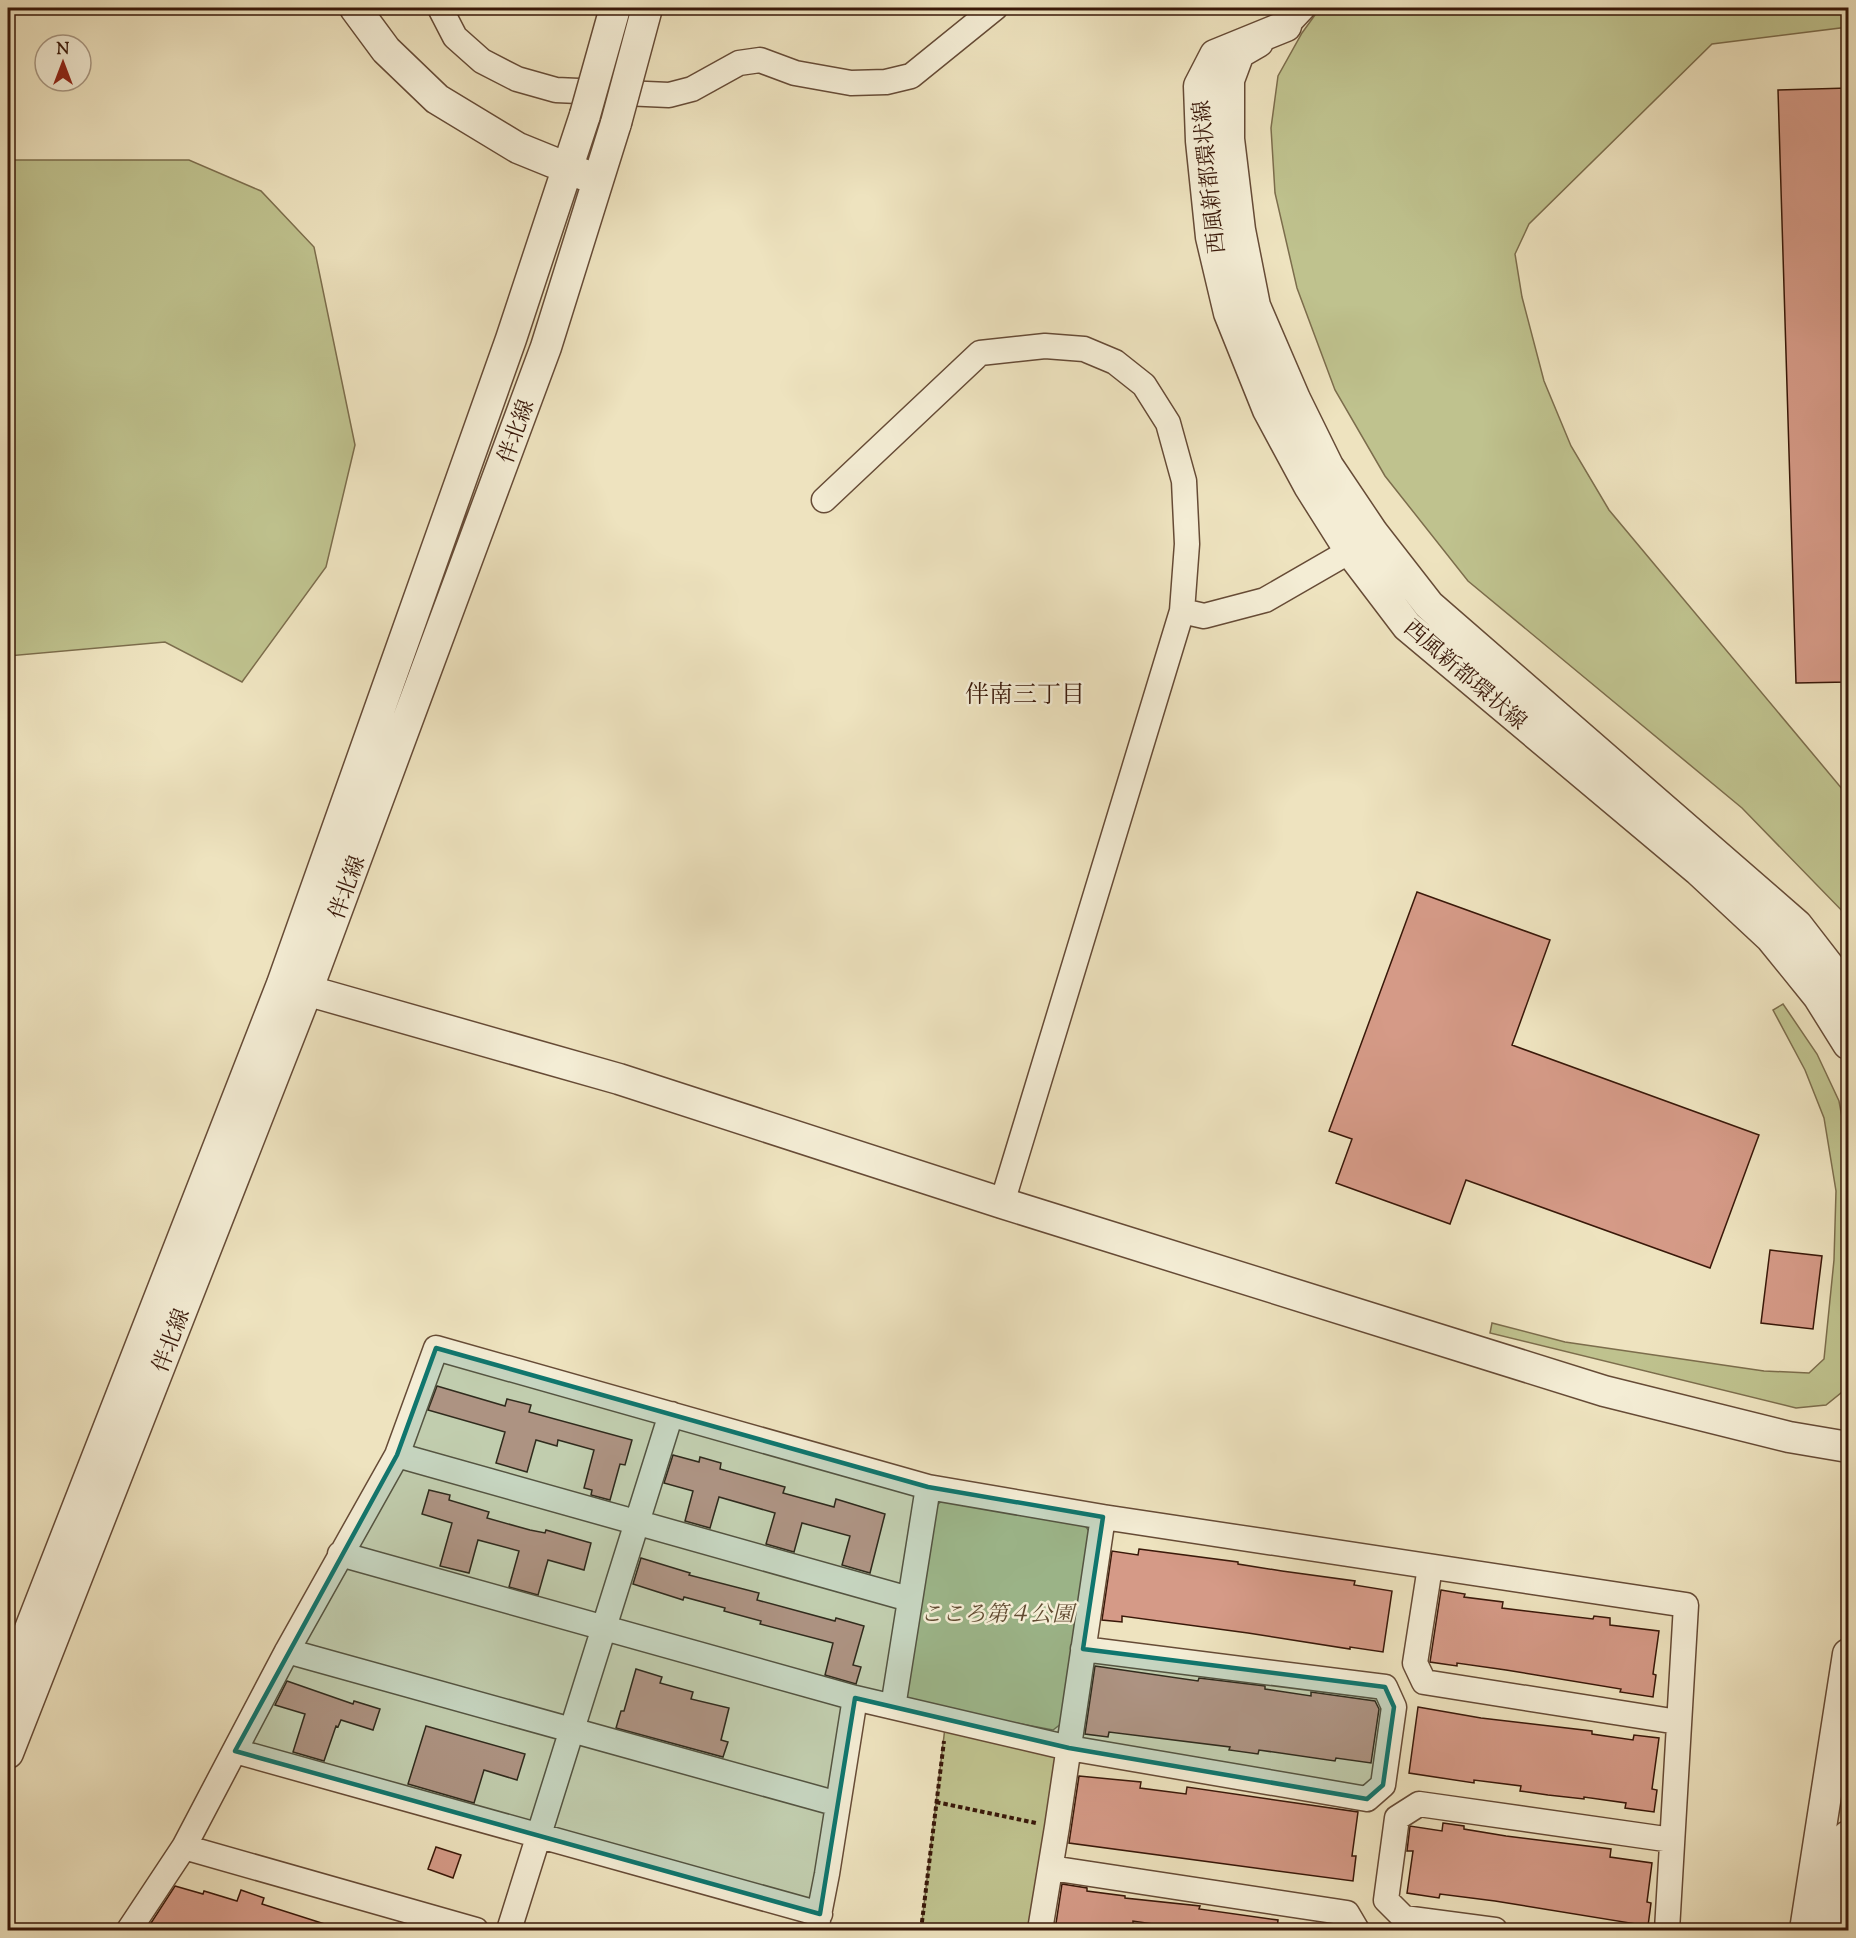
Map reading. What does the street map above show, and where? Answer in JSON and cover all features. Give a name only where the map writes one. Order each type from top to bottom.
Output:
[{"type":"street","points":[[355,8],[386,50],[437,99],[518,148],[598,180]]},
{"type":"street","points":[[440,8],[455,37],[482,61],[518,79],[556,90],[669,94],[692,89],[739,63],[760,60],[795,73],[851,82],[886,81],[911,76],[995,8]]},
{"type":"street","name":"伴北線","points":[[8,1684],[295,987],[568,168],[615,8]]},
{"type":"street","name":"伴北線","points":[[8,1753],[295,987],[546,347],[616,123],[647,8]]},
{"type":"street","name":"西風新都環状線","points":[[1294,17],[1215,55],[1198,86],[1211,237],[1229,313],[1268,410],[1309,486],[1350,551],[1407,626],[1698,870],[1771,938],[1818,996],[1848,1044]]},
{"type":"street","name":"西風新都環状線","points":[[1294,17],[1239,53],[1228,80],[1229,139],[1240,230],[1255,306],[1295,399],[1328,466],[1372,533],[1429,605],[1797,925],[1848,991]]},
{"type":"street","points":[[824,500],[980,352],[1046,346],[1084,349],[1115,362],[1144,385],[1168,423],[1184,481],[1187,544],[1182,611],[1002,1203]]},
{"type":"street","points":[[1182,611],[1204,616],[1265,600],[1350,551]]},
{"type":"street","points":[[295,987],[619,1079],[1002,1203],[1604,1391],[1790,1437],[1848,1447]]},
{"type":"street","points":[[129,1930],[184,1847],[287,1651],[397,1455],[436,1348],[928,1487],[1103,1517],[1686,1605],[1667,1930]]},
{"type":"street","points":[[509,1930],[670,1414]]},
{"type":"street","points":[[397,1455],[909,1599]]},
{"type":"street","points":[[893,1707],[928,1487]]},
{"type":"street","points":[[1040,1930],[1103,1517]]},
{"type":"street","points":[[340,1554],[855,1698],[1069,1748],[1367,1799],[1383,1785],[1394,1707],[1385,1687],[1083,1649]]},
{"type":"street","points":[[1430,1567],[1415,1663],[1424,1682],[1678,1722]]},
{"type":"street","points":[[287,1651],[838,1804]]},
{"type":"street","points":[[1805,1930],[1848,1654]]},
{"type":"street","points":[[235,1751],[539,1835],[818,1922],[855,1698]]},
{"type":"street","points":[[1495,1930],[1404,1918],[1386,1900],[1397,1818],[1419,1804],[1672,1840]]},
{"type":"street","points":[[1833,1930],[1848,1836]]},
{"type":"street","points":[[184,1847],[476,1930]]},
{"type":"street","points":[[1051,1868],[1347,1913],[1357,1930]]},
{"type":"path","points":[[921,1930],[946,1719]]},
{"type":"path","points":[[936,1802],[1057,1827]]},
{"type":"highlighted area","points":[[436,1348],[928,1487],[1103,1517],[1083,1649],[1385,1687],[1394,1707],[1383,1785],[1367,1799],[1069,1748],[855,1698],[820,1914],[235,1751],[397,1455]]},
{"type":"green space","points":[[1320,8],[1848,8],[1848,27],[1712,44],[1529,224],[1515,254],[1522,297],[1544,381],[1571,446],[1609,510],[1848,796],[1848,917],[1742,808],[1468,581],[1385,476],[1335,390],[1297,288],[1275,193],[1271,128],[1278,76],[1302,33]]},
{"type":"green space","points":[[8,160],[189,160],[261,191],[314,247],[355,445],[326,567],[242,682],[165,642],[8,656]]},
{"type":"green space","points":[[1783,1004],[1817,1054],[1839,1101],[1848,1150],[1847,1388],[1826,1405],[1796,1408],[1490,1333],[1492,1323],[1565,1342],[1764,1371],[1809,1373],[1824,1359],[1834,1260],[1836,1191],[1824,1118],[1805,1070],[1773,1010]]},
{"type":"green space","name":"こころ第４公園","points":[[942,1501],[1083,1523],[1092,1535],[1066,1720],[1053,1730],[914,1704],[903,1692],[928,1512]]},
{"type":"green space","points":[[946,1719],[1069,1748],[1037,1930],[921,1930]]},
{"type":"building","points":[[1848,88],[1848,682],[1796,683],[1778,90]]},
{"type":"building","points":[[1417,892],[1550,940],[1512,1045],[1759,1135],[1710,1268],[1466,1180],[1450,1224],[1336,1183],[1352,1139],[1329,1131]]},
{"type":"building","points":[[1770,1250],[1822,1256],[1813,1329],[1761,1323]]},
{"type":"building","points":[[437,1386],[505,1406],[507,1399],[531,1405],[529,1412],[632,1440],[625,1465],[620,1464],[610,1500],[591,1495],[592,1490],[584,1488],[594,1450],[558,1440],[557,1446],[536,1440],[527,1472],[496,1463],[505,1432],[428,1410]]},
{"type":"building","points":[[673,1455],[699,1462],[700,1457],[721,1463],[720,1469],[785,1487],[783,1493],[834,1507],[836,1499],[885,1514],[870,1573],[842,1565],[850,1536],[802,1523],[794,1552],[766,1544],[775,1513],[719,1497],[710,1528],[685,1521],[693,1491],[664,1483]]},
{"type":"building","points":[[429,1490],[450,1495],[449,1500],[489,1512],[487,1518],[530,1530],[545,1533],[546,1530],[591,1543],[584,1570],[548,1560],[538,1595],[509,1587],[519,1551],[478,1540],[469,1573],[440,1566],[452,1523],[422,1514]]},
{"type":"building","points":[[1139,1549],[1355,1581],[1354,1585],[1392,1591],[1383,1652],[1122,1616],[1122,1622],[1102,1620],[1112,1551],[1138,1555]]},
{"type":"building","points":[[641,1558],[690,1573],[689,1575],[759,1593],[757,1600],[835,1621],[836,1618],[864,1626],[853,1665],[861,1667],[856,1684],[825,1675],[833,1643],[760,1624],[761,1621],[724,1611],[725,1608],[684,1597],[683,1600],[633,1584]]},
{"type":"building","points":[[1441,1590],[1465,1594],[1464,1597],[1503,1602],[1502,1608],[1593,1619],[1594,1616],[1610,1618],[1610,1625],[1659,1631],[1653,1674],[1656,1675],[1653,1697],[1620,1692],[1621,1689],[1506,1670],[1457,1663],[1457,1666],[1430,1662]]},
{"type":"building","points":[[1095,1666],[1198,1681],[1199,1678],[1265,1686],[1265,1689],[1311,1696],[1311,1692],[1375,1701],[1379,1709],[1371,1763],[1336,1758],[1335,1761],[1259,1750],[1258,1754],[1229,1750],[1230,1747],[1109,1732],[1108,1737],[1085,1734]]},
{"type":"building","points":[[636,1669],[662,1677],[660,1683],[693,1692],[691,1699],[729,1708],[721,1740],[728,1742],[723,1757],[616,1728],[621,1711],[624,1711]]},
{"type":"building","points":[[287,1681],[353,1704],[354,1701],[380,1709],[373,1730],[341,1720],[338,1727],[336,1726],[324,1761],[293,1752],[305,1714],[275,1705]]},
{"type":"building","points":[[1418,1707],[1481,1718],[1592,1731],[1592,1734],[1633,1740],[1634,1735],[1659,1738],[1652,1789],[1657,1790],[1654,1812],[1625,1808],[1626,1803],[1520,1791],[1521,1786],[1474,1780],[1474,1783],[1409,1773]]},
{"type":"building","points":[[426,1726],[525,1754],[517,1780],[484,1770],[474,1803],[408,1784]]},
{"type":"building","points":[[1079,1776],[1141,1782],[1140,1788],[1186,1794],[1187,1787],[1358,1812],[1352,1856],[1356,1856],[1353,1881],[1069,1843]]},
{"type":"building","points":[[1443,1823],[1506,1836],[1611,1849],[1610,1857],[1652,1863],[1647,1902],[1651,1903],[1648,1926],[1495,1901],[1440,1894],[1439,1898],[1407,1893],[1413,1851],[1407,1851],[1410,1826],[1442,1831]]},
{"type":"building","points":[[436,1847],[461,1855],[453,1878],[428,1869]]},
{"type":"building","points":[[1062,1884],[1087,1888],[1087,1891],[1125,1896],[1125,1898],[1200,1906],[1199,1909],[1278,1920],[1277,1930],[1195,1930],[1133,1921],[1133,1930],[1055,1930]]},
{"type":"building","points":[[175,1886],[203,1894],[204,1891],[237,1901],[241,1890],[264,1898],[262,1904],[331,1926],[330,1930],[148,1930]]},
{"type":"district","name":"伴南三丁目","points":[[1025,694]]}]
